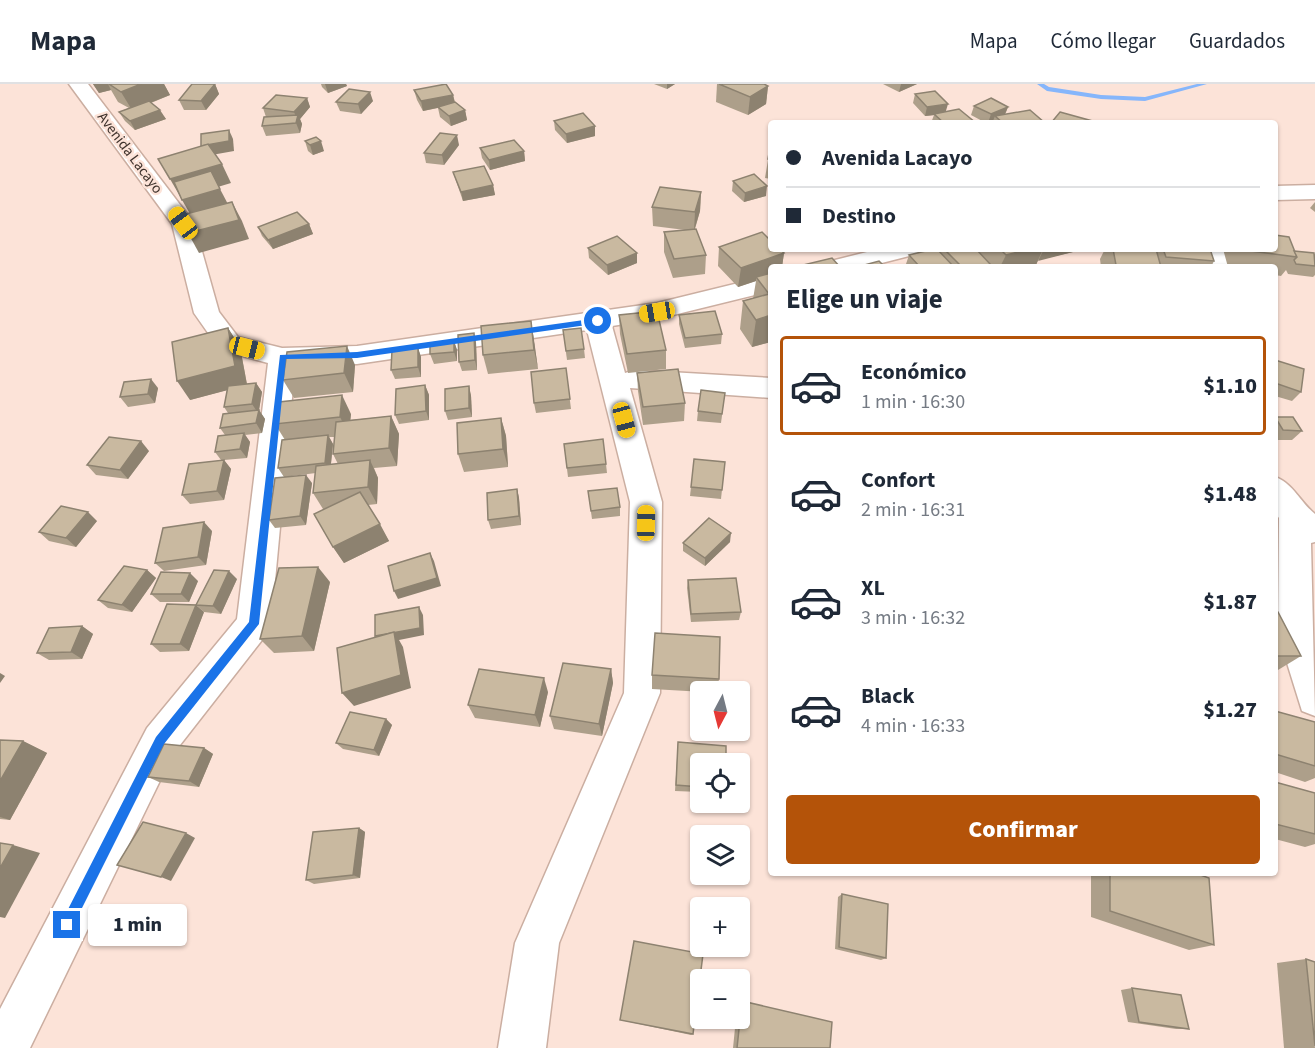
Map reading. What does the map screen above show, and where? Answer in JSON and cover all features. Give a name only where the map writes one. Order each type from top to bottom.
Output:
[{"type":"street","name":"Avenida Lacayo","points":[[78,84],[183,223],[207,313],[229,344],[282,357],[357,355],[657,312],[768,284]]},
{"type":"street","points":[[1278,193],[1315,192]]},
{"type":"street","points":[[848,264],[897,252]]},
{"type":"street","points":[[522,1048],[537,943],[642,693],[646,502],[598,321]]},
{"type":"street","points":[[5,1048],[160,741],[254,624],[282,357]]},
{"type":"street","points":[[613,379],[768,388]]},
{"type":"street","points":[[1278,492],[1305,524],[1295,634],[1315,699]]},
{"type":"building","points":[[109,84],[141,84],[121,92]]},
{"type":"building","points":[[192,84],[215,84],[201,101],[179,100]]},
{"type":"building","points":[[446,84],[453,95],[421,101],[414,90]]},
{"type":"building","points":[[719,84],[764,84],[768,86],[750,97]]},
{"type":"building","points":[[349,89],[370,92],[358,104],[336,102]]},
{"type":"building","points":[[935,91],[948,104],[927,107],[915,94]]},
{"type":"building","points":[[276,95],[307,98],[294,112],[263,108]]},
{"type":"building","points":[[991,98],[1008,107],[991,114],[974,106]]},
{"type":"building","points":[[149,101],[160,110],[130,121],[119,112]]},
{"type":"building","points":[[455,102],[465,110],[449,116],[438,107]]},
{"type":"building","points":[[959,109],[972,120],[941,120],[934,114]]},
{"type":"building","points":[[1030,110],[1042,120],[1000,120],[995,116]]},
{"type":"building","points":[[1060,112],[1089,120],[1053,120]]},
{"type":"building","points":[[583,113],[595,126],[566,134],[554,121]]},
{"type":"building","points":[[298,115],[296,123],[262,126],[264,117]]},
{"type":"building","points":[[229,130],[229,141],[201,146],[201,134]]},
{"type":"building","points":[[440,133],[457,135],[442,155],[424,153]]},
{"type":"building","points":[[316,137],[321,141],[310,145],[305,141]]},
{"type":"building","points":[[514,140],[524,151],[489,160],[480,148]]},
{"type":"building","points":[[208,144],[222,164],[170,179],[158,159]]},
{"type":"building","points":[[484,166],[493,185],[461,192],[453,172]]},
{"type":"building","points":[[211,171],[220,189],[182,200],[174,182]]},
{"type":"building","points":[[754,174],[767,186],[745,193],[733,181]]},
{"type":"building","points":[[660,187],[701,192],[695,212],[652,207]]},
{"type":"building","points":[[232,202],[239,220],[188,233],[182,215]]},
{"type":"building","points":[[297,212],[309,224],[268,240],[258,227]]},
{"type":"building","points":[[696,229],[706,255],[674,259],[664,232]]},
{"type":"building","points":[[762,232],[768,238],[768,252],[784,253],[741,268],[719,247]]},
{"type":"building","points":[[1278,235],[1289,237],[1297,257],[1258,252],[1278,252]]},
{"type":"building","points":[[617,236],[637,253],[607,265],[588,248]]},
{"type":"building","points":[[1294,251],[1314,253],[1315,266],[1296,264],[1294,260],[1297,257]]},
{"type":"building","points":[[940,252],[951,264],[917,264],[909,255]]},
{"type":"building","points":[[947,252],[979,252],[990,264],[959,264]]},
{"type":"building","points":[[1114,252],[1157,252],[1160,264],[1116,264]]},
{"type":"building","points":[[1164,252],[1211,252],[1214,261],[1166,257]]},
{"type":"building","points":[[832,258],[837,264],[807,264]]},
{"type":"building","points":[[768,274],[768,293],[756,277]]},
{"type":"building","points":[[768,294],[768,316],[756,320],[743,301]]},
{"type":"building","points":[[657,311],[666,350],[627,354],[619,315]]},
{"type":"building","points":[[715,311],[722,334],[685,338],[679,315]]},
{"type":"building","points":[[531,321],[534,350],[483,355],[481,326]]},
{"type":"building","points":[[228,328],[235,366],[177,381],[172,342]]},
{"type":"building","points":[[581,328],[584,349],[566,351],[563,330]]},
{"type":"building","points":[[474,333],[475,360],[459,362],[458,335]]},
{"type":"building","points":[[454,341],[454,352],[430,354],[430,343]]},
{"type":"building","points":[[347,346],[344,373],[283,380],[287,352]]},
{"type":"building","points":[[418,348],[418,367],[391,370],[392,350]]},
{"type":"building","points":[[1278,361],[1304,369],[1301,392],[1278,384]]},
{"type":"building","points":[[566,368],[570,399],[534,403],[531,372]]},
{"type":"building","points":[[678,369],[685,403],[643,407],[637,373]]},
{"type":"building","points":[[151,379],[148,394],[120,397],[124,382]]},
{"type":"building","points":[[256,383],[252,404],[224,407],[228,386]]},
{"type":"building","points":[[425,385],[426,411],[395,415],[396,389]]},
{"type":"building","points":[[469,386],[469,408],[445,411],[445,389]]},
{"type":"building","points":[[701,390],[725,393],[722,414],[698,411]]},
{"type":"building","points":[[342,395],[340,417],[275,424],[279,402]]},
{"type":"building","points":[[259,410],[256,423],[220,428],[223,414]]},
{"type":"building","points":[[391,416],[389,448],[333,454],[336,422]]},
{"type":"building","points":[[1278,417],[1293,417],[1302,431],[1283,430]]},
{"type":"building","points":[[501,418],[503,449],[458,454],[457,423]]},
{"type":"building","points":[[244,433],[240,449],[215,452],[218,436]]},
{"type":"building","points":[[328,435],[325,463],[278,468],[282,440]]},
{"type":"building","points":[[109,437],[141,441],[120,470],[87,465]]},
{"type":"building","points":[[603,439],[606,464],[567,468],[564,444]]},
{"type":"building","points":[[694,459],[725,462],[722,490],[691,487]]},
{"type":"building","points":[[224,460],[217,491],[182,495],[189,464]]},
{"type":"building","points":[[370,460],[368,487],[313,493],[316,466]]},
{"type":"building","points":[[306,475],[300,516],[269,520],[275,478]]},
{"type":"building","points":[[617,488],[620,507],[591,511],[588,491]]},
{"type":"building","points":[[517,489],[519,516],[488,520],[487,493]]},
{"type":"building","points":[[360,492],[380,524],[333,547],[314,514]]},
{"type":"building","points":[[61,506],[88,512],[66,538],[39,532]]},
{"type":"building","points":[[709,518],[731,533],[705,558],[683,543]]},
{"type":"building","points":[[204,522],[198,557],[155,563],[163,528]]},
{"type":"building","points":[[430,553],[437,578],[394,591],[388,566]]},
{"type":"building","points":[[124,566],[147,570],[122,605],[98,600]]},
{"type":"building","points":[[318,567],[302,636],[260,639],[279,568]]},
{"type":"building","points":[[214,570],[229,571],[213,606],[196,605]]},
{"type":"building","points":[[161,572],[190,573],[181,594],[151,594]]},
{"type":"building","points":[[736,578],[741,612],[691,614],[688,580]]},
{"type":"building","points":[[167,604],[196,605],[180,644],[151,644]]},
{"type":"building","points":[[419,607],[420,628],[375,636],[375,615]]},
{"type":"building","points":[[1278,612],[1301,656],[1278,656]]},
{"type":"building","points":[[82,626],[71,652],[37,653],[49,628]]},
{"type":"building","points":[[394,632],[401,675],[342,693],[337,648]]},
{"type":"building","points":[[655,633],[720,637],[719,679],[652,675]]},
{"type":"building","points":[[563,663],[611,669],[599,724],[550,716]]},
{"type":"building","points":[[479,669],[544,678],[535,715],[468,705]]},
{"type":"building","points":[[350,712],[386,719],[374,750],[336,743]]},
{"type":"building","points":[[1278,712],[1315,722],[1315,766],[1278,755]]},
{"type":"building","points":[[0,740],[23,741],[0,781]]},
{"type":"building","points":[[678,742],[726,746],[726,753],[690,753],[690,786],[676,785]]},
{"type":"building","points":[[164,744],[204,748],[189,781],[148,777]]},
{"type":"building","points":[[1278,783],[1315,793],[1315,834],[1278,825]]},
{"type":"building","points":[[143,822],[186,833],[161,877],[117,865]]},
{"type":"building","points":[[359,828],[353,875],[306,880],[313,832]]},
{"type":"building","points":[[0,843],[13,845],[0,868]]},
{"type":"building","points":[[1110,876],[1203,876],[1209,878],[1214,945],[1110,911]]},
{"type":"building","points":[[842,894],[888,904],[886,958],[839,947]]},
{"type":"building","points":[[634,941],[690,952],[690,957],[703,957],[701,969],[690,969],[690,1029],[694,1029],[693,1034],[620,1020]]},
{"type":"building","points":[[1306,959],[1315,962],[1315,1046]]},
{"type":"building","points":[[1132,988],[1181,995],[1189,1029],[1139,1022]]},
{"type":"building","points":[[750,1003],[832,1022],[830,1048],[737,1048],[739,1029],[750,1029]]},
{"type":"waterway","points":[[1040,84],[1047,89],[1101,97],[1145,99],[1204,84]]},
{"type":"route","points":[[67,925],[160,741],[254,624],[279,406],[282,357],[357,355],[598,321]]}]
